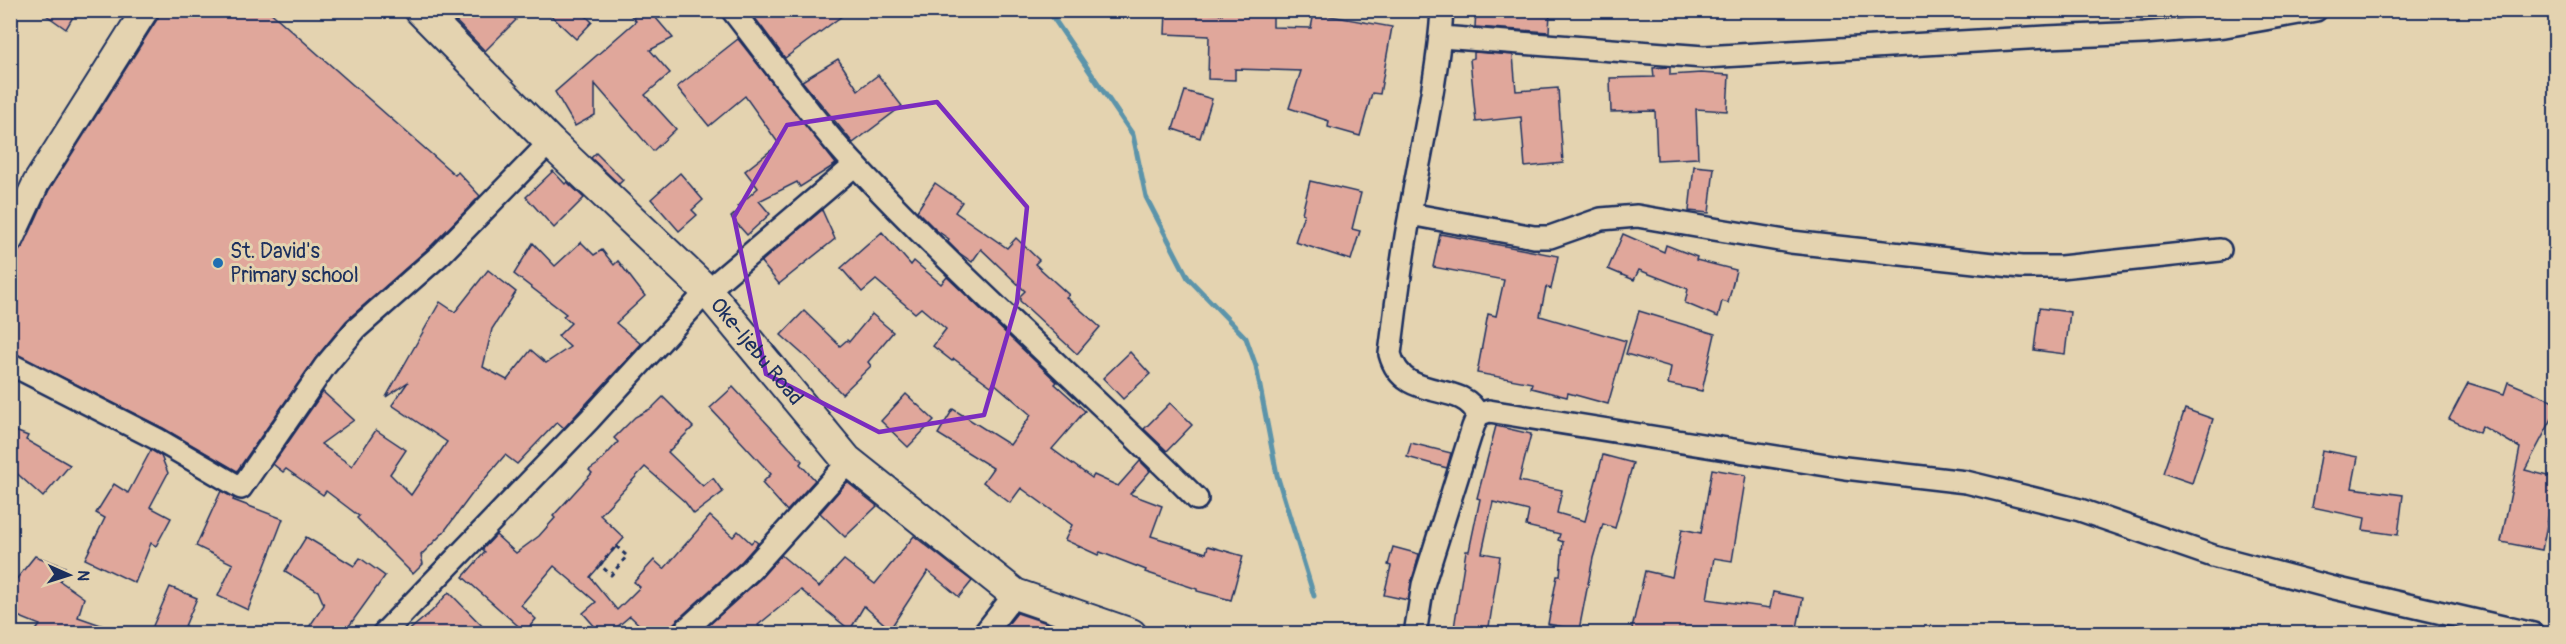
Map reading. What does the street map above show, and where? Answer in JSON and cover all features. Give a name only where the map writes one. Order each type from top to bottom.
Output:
[{"type":"main road","name":"Oke-Ijebu Road","points":[[420,10],[550,142],[707,291],[847,460],[1015,594],[1131,633]]},
{"type":"street","points":[[10,239],[36,183],[145,10]]},
{"type":"street","points":[[732,10],[825,131],[855,165],[931,244],[1144,445],[1197,499]]},
{"type":"street","points":[[1415,633],[1423,585],[1478,415],[1473,404],[1454,395],[1418,387],[1400,376],[1393,365],[1390,354],[1410,214],[1427,132],[1441,37],[1442,10]]},
{"type":"street","points":[[1441,37],[1704,57],[2035,37],[2144,33],[2225,26],[2316,10]]},
{"type":"street","points":[[10,364],[157,439],[241,488],[325,366],[356,328],[441,254],[550,142]]},
{"type":"street","points":[[383,633],[589,420],[707,291],[855,165]]},
{"type":"street","points":[[1410,214],[1534,237],[1550,237],[1601,219],[1637,216],[1791,242],[2021,267],[2061,267],[2220,250]]},
{"type":"street","points":[[1478,415],[1490,411],[1845,468],[1966,483],[2080,510],[2224,559],[2330,587],[2533,633]]},
{"type":"street","points":[[681,633],[751,570],[844,467],[847,460]]},
{"type":"street","points":[[984,633],[1015,594]]},
{"type":"path","points":[[616,546],[627,556],[612,574],[600,565],[616,546]]},
{"type":"highlighted area","points":[[937,102],[1027,207],[1017,302],[984,415],[879,432],[766,374],[734,217],[787,125]]},
{"type":"building","points":[[39,10],[77,10],[66,29]]},
{"type":"building","name":"St. David's Primary school","points":[[160,10],[268,10],[455,175],[458,172],[480,196],[432,245],[346,321],[315,359],[237,471],[163,428],[10,351],[10,254],[18,252],[24,245],[49,190],[158,18]]},
{"type":"building","points":[[445,10],[506,10],[516,20],[485,51]]},
{"type":"building","points":[[545,10],[580,10],[592,22],[576,39]]},
{"type":"building","points":[[626,10],[649,10],[673,38],[650,50],[670,73],[645,95],[676,129],[653,151],[595,84],[595,115],[575,126],[555,92],[636,21]]},
{"type":"building","points":[[749,10],[850,10],[785,58]]},
{"type":"building","points":[[1222,10],[1273,10],[1273,27],[1311,28],[1314,13],[1392,27],[1380,94],[1372,93],[1360,136],[1328,127],[1329,121],[1289,108],[1301,71],[1235,69],[1235,80],[1208,79],[1209,36],[1165,34],[1166,11],[1222,14]]},
{"type":"building","points":[[1476,10],[1550,12],[1549,32],[1475,27]]},
{"type":"building","points":[[738,39],[836,164],[800,187],[797,182],[759,201],[770,214],[747,235],[731,217],[740,209],[738,206],[758,188],[745,171],[779,144],[745,96],[709,126],[677,87]]},
{"type":"building","points":[[1474,52],[1513,55],[1516,91],[1558,88],[1563,163],[1525,167],[1521,117],[1476,122],[1470,59],[1474,58]]},
{"type":"building","points":[[838,59],[858,90],[878,75],[902,106],[853,143],[802,81]]},
{"type":"building","points":[[1670,67],[1670,75],[1701,73],[1729,75],[1727,111],[1696,109],[1698,158],[1657,160],[1655,111],[1611,112],[1610,78],[1654,77],[1653,68]]},
{"type":"building","points":[[1185,91],[1212,99],[1200,138],[1173,129]]},
{"type":"building","points":[[596,153],[623,180],[619,184],[591,158]]},
{"type":"building","points":[[1694,166],[1714,168],[1709,213],[1689,211]]},
{"type":"building","points":[[553,171],[565,184],[567,182],[584,198],[554,228],[526,197]]},
{"type":"building","points":[[680,173],[703,200],[692,210],[697,215],[679,231],[651,199]]},
{"type":"building","points":[[1310,181],[1361,193],[1352,229],[1360,231],[1351,260],[1295,242],[1304,214],[1302,213]]},
{"type":"building","points":[[935,183],[962,202],[955,212],[1007,248],[1016,238],[1039,260],[1035,264],[1069,295],[1066,297],[1100,327],[1077,354],[1020,301],[1020,296],[1025,291],[981,249],[972,262],[958,252],[948,242],[949,239],[917,211]]},
{"type":"building","points":[[822,210],[835,239],[779,284],[761,262]]},
{"type":"building","points":[[882,232],[911,265],[914,261],[941,284],[947,277],[1085,411],[1052,449],[1092,478],[1094,475],[1118,486],[1140,461],[1150,471],[1130,494],[1162,506],[1151,536],[1206,553],[1208,546],[1243,556],[1231,600],[1197,591],[1197,589],[1145,572],[1146,570],[1100,552],[1098,555],[1065,540],[1072,525],[1021,488],[1010,503],[983,482],[993,468],[938,434],[953,409],[1010,445],[1031,415],[994,383],[991,386],[933,346],[946,329],[921,308],[915,313],[876,280],[862,292],[841,268]]},
{"type":"building","points":[[1440,234],[1558,256],[1551,289],[1546,287],[1540,316],[1626,341],[1608,404],[1568,393],[1567,397],[1531,388],[1532,383],[1477,373],[1488,314],[1496,316],[1504,280],[1433,267]]},
{"type":"building","points":[[1623,234],[1664,252],[1666,245],[1697,257],[1696,260],[1736,270],[1728,303],[1722,301],[1718,317],[1685,303],[1688,289],[1639,270],[1634,280],[1608,269]]},
{"type":"building","points":[[581,242],[594,255],[602,250],[614,265],[618,261],[645,296],[616,323],[641,344],[564,428],[557,422],[517,464],[505,455],[443,533],[421,555],[423,564],[413,574],[357,518],[359,516],[326,491],[323,495],[286,469],[283,472],[273,464],[323,392],[354,420],[321,444],[352,466],[376,430],[406,450],[390,474],[411,495],[447,442],[392,405],[408,382],[386,397],[440,302],[455,312],[488,270],[516,292],[492,329],[483,367],[507,380],[531,350],[546,363],[570,347],[558,336],[571,323],[563,316],[566,314],[514,274],[533,243],[555,266]]},
{"type":"building","points":[[2039,308],[2070,312],[2065,354],[2034,350]]},
{"type":"building","points":[[804,311],[840,346],[847,340],[849,342],[872,314],[893,332],[868,362],[871,366],[842,394],[781,335]]},
{"type":"building","points":[[1639,311],[1715,334],[1702,391],[1668,384],[1671,367],[1626,354]]},
{"type":"building","points":[[1130,352],[1150,374],[1123,399],[1103,378]]},
{"type":"building","points":[[2508,382],[2556,402],[2556,411],[2525,470],[2556,478],[2542,550],[2501,542],[2520,448],[2482,426],[2479,433],[2449,419],[2468,383],[2504,394]]},
{"type":"building","points":[[733,387],[802,461],[800,464],[815,480],[787,511],[762,483],[771,474],[710,408]]},
{"type":"building","points":[[906,394],[934,420],[908,447],[881,421]]},
{"type":"building","points":[[663,397],[693,427],[668,452],[703,486],[713,478],[723,492],[694,514],[685,502],[645,467],[600,515],[624,538],[590,577],[617,610],[640,587],[634,582],[654,560],[664,569],[710,516],[733,537],[738,531],[751,543],[754,540],[758,543],[742,561],[672,625],[669,633],[648,633],[630,616],[610,633],[594,633],[597,629],[583,613],[596,602],[554,566],[521,605],[536,619],[525,632],[463,577],[485,552],[482,550],[496,535],[516,553],[539,536],[555,518],[553,516],[592,473],[589,470],[598,464],[618,442],[614,438],[635,417],[652,408]]},
{"type":"building","points":[[1170,403],[1192,425],[1167,451],[1144,429]]},
{"type":"building","points":[[2185,409],[2213,419],[2192,483],[2163,473]]},
{"type":"building","points":[[1496,426],[1531,434],[1519,481],[1562,490],[1557,513],[1585,521],[1603,455],[1633,463],[1615,528],[1603,524],[1593,558],[1579,630],[1548,624],[1557,576],[1560,576],[1563,542],[1558,540],[1560,534],[1526,526],[1529,511],[1493,502],[1482,553],[1500,556],[1488,633],[1454,628],[1466,551],[1469,551],[1480,499],[1477,498]]},
{"type":"building","points":[[10,429],[28,436],[26,440],[70,465],[43,497],[11,468],[10,470]]},
{"type":"building","points":[[1411,443],[1451,453],[1447,468],[1407,457]]},
{"type":"building","points":[[151,450],[161,456],[168,473],[150,507],[171,518],[156,546],[151,543],[135,583],[85,559],[105,518],[96,513],[114,484],[128,493]]},
{"type":"building","points":[[2322,450],[2358,457],[2352,488],[2403,495],[2398,535],[2363,530],[2365,518],[2312,507]]},
{"type":"building","points":[[1712,469],[1746,475],[1732,561],[1714,558],[1707,599],[1770,608],[1773,592],[1803,598],[1796,633],[1631,633],[1645,571],[1672,577],[1682,529],[1701,533]]},
{"type":"building","points":[[847,482],[877,506],[845,537],[820,513]]},
{"type":"building","points":[[221,491],[234,498],[233,500],[283,519],[248,610],[218,596],[233,564],[196,546]]},
{"type":"building","points":[[914,536],[972,581],[959,597],[928,571],[890,629],[864,606],[850,630],[801,590],[758,625],[765,633],[700,633],[760,579],[781,555],[819,587],[844,560],[875,584]]},
{"type":"building","points":[[306,537],[354,566],[360,558],[385,576],[344,633],[305,633],[324,605],[318,591],[285,571]]},
{"type":"building","points":[[1393,547],[1419,554],[1408,600],[1384,595]]},
{"type":"building","points":[[35,556],[65,567],[60,581],[84,598],[78,617],[118,631],[118,633],[34,633],[40,625],[10,613],[10,587]]},
{"type":"building","points":[[170,587],[197,598],[182,633],[164,633],[152,628]]},
{"type":"building","points":[[449,592],[489,633],[406,633],[432,611]]},
{"type":"building","points":[[1017,613],[1077,633],[1001,633]]},
{"type":"waterway","points":[[1048,10],[1133,135],[1146,197],[1188,278],[1246,338],[1256,366],[1277,475],[1314,596]]},
{"type":"place","name":"St. David's Primary school","points":[[218,263]]}]
